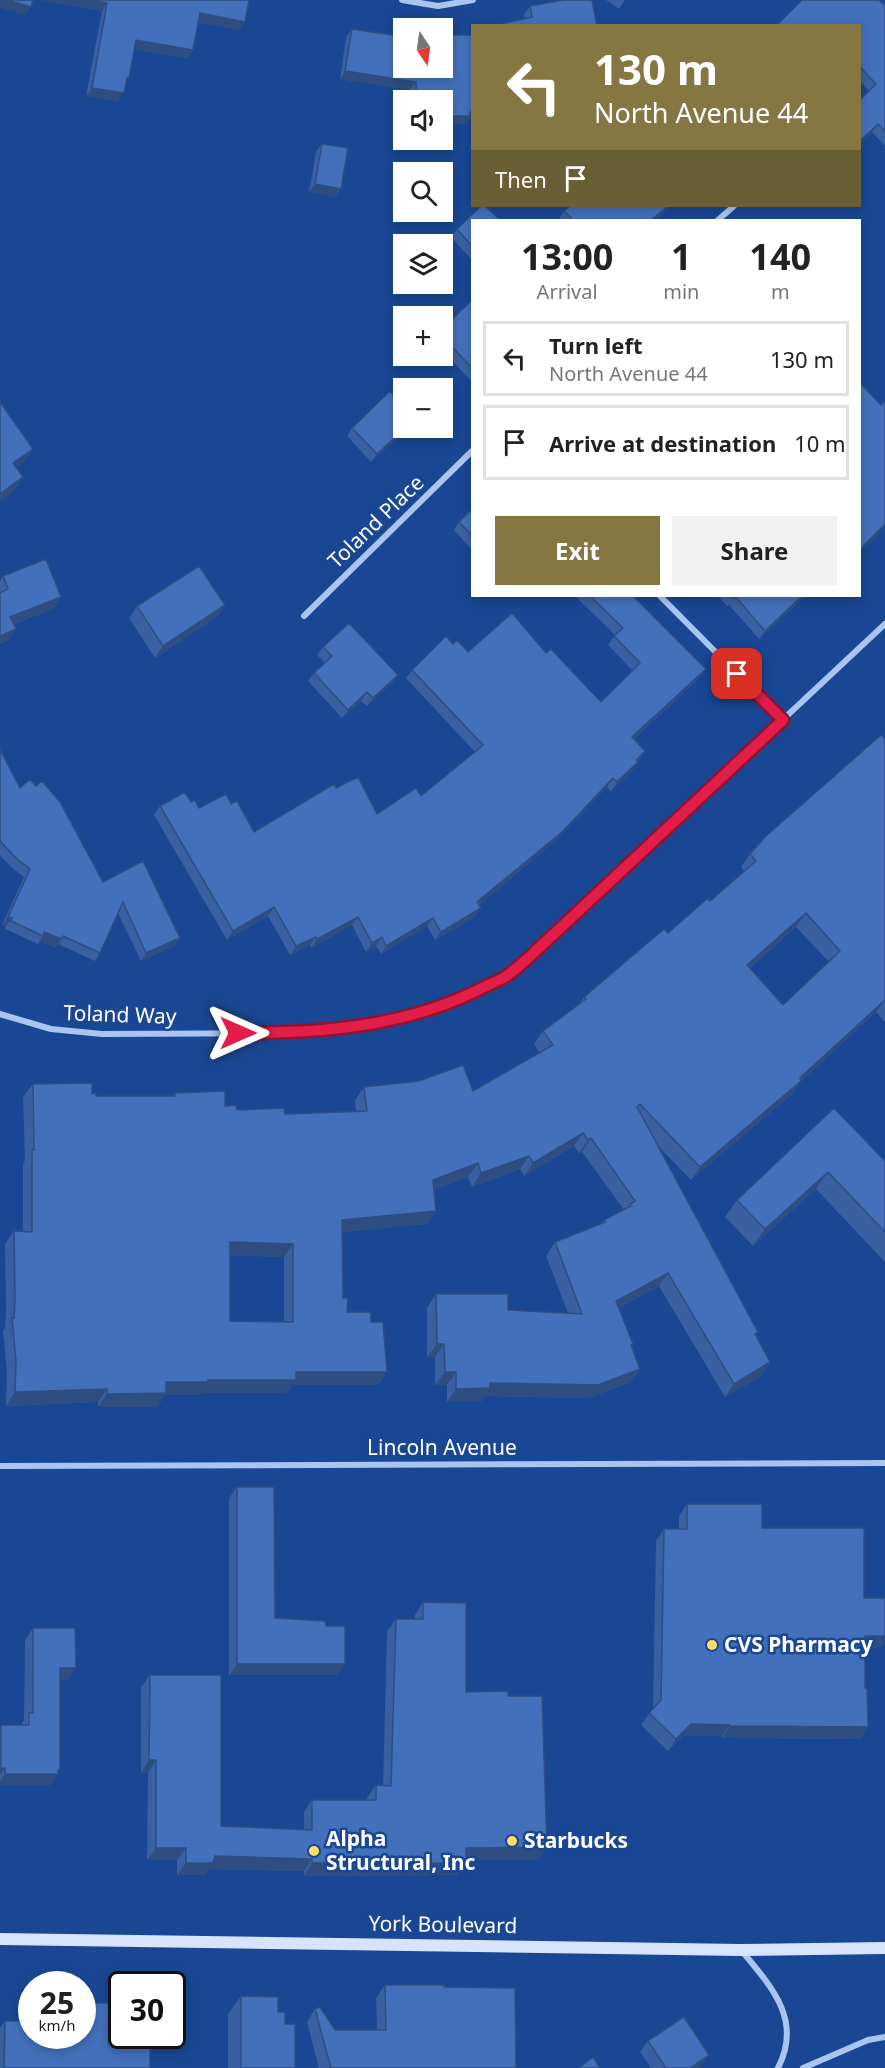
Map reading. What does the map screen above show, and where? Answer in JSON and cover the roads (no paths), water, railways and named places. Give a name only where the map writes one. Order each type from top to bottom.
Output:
[{"type":"main road","name":"York Boulevard","points":[[0,1939],[740,1950],[885,1948]]},
{"type":"street","points":[[402,0],[438,6],[473,0]]},
{"type":"street","points":[[719,219],[733,207]]},
{"type":"street","name":"Toland Place","points":[[304,616],[471,452]]},
{"type":"street","points":[[661,597],[783,720]]},
{"type":"street","name":"Toland Way","points":[[0,1014],[51,1029],[102,1034],[284,1033],[392,1021],[448,1004],[505,976],[540,947],[885,624]]},
{"type":"street","name":"Lincoln Avenue","points":[[0,1466],[885,1463]]},
{"type":"street","points":[[740,1950],[769,1985],[784,2009],[788,2036],[784,2057],[778,2068]]},
{"type":"street","points":[[803,2068],[868,2040],[885,2037]]},
{"type":"place","name":"CVS Pharmacy","points":[[712,1645]]},
{"type":"place","name":"Starbucks","points":[[512,1841]]},
{"type":"place","name":"Alpha Structural, Inc","points":[[314,1851]]}]
